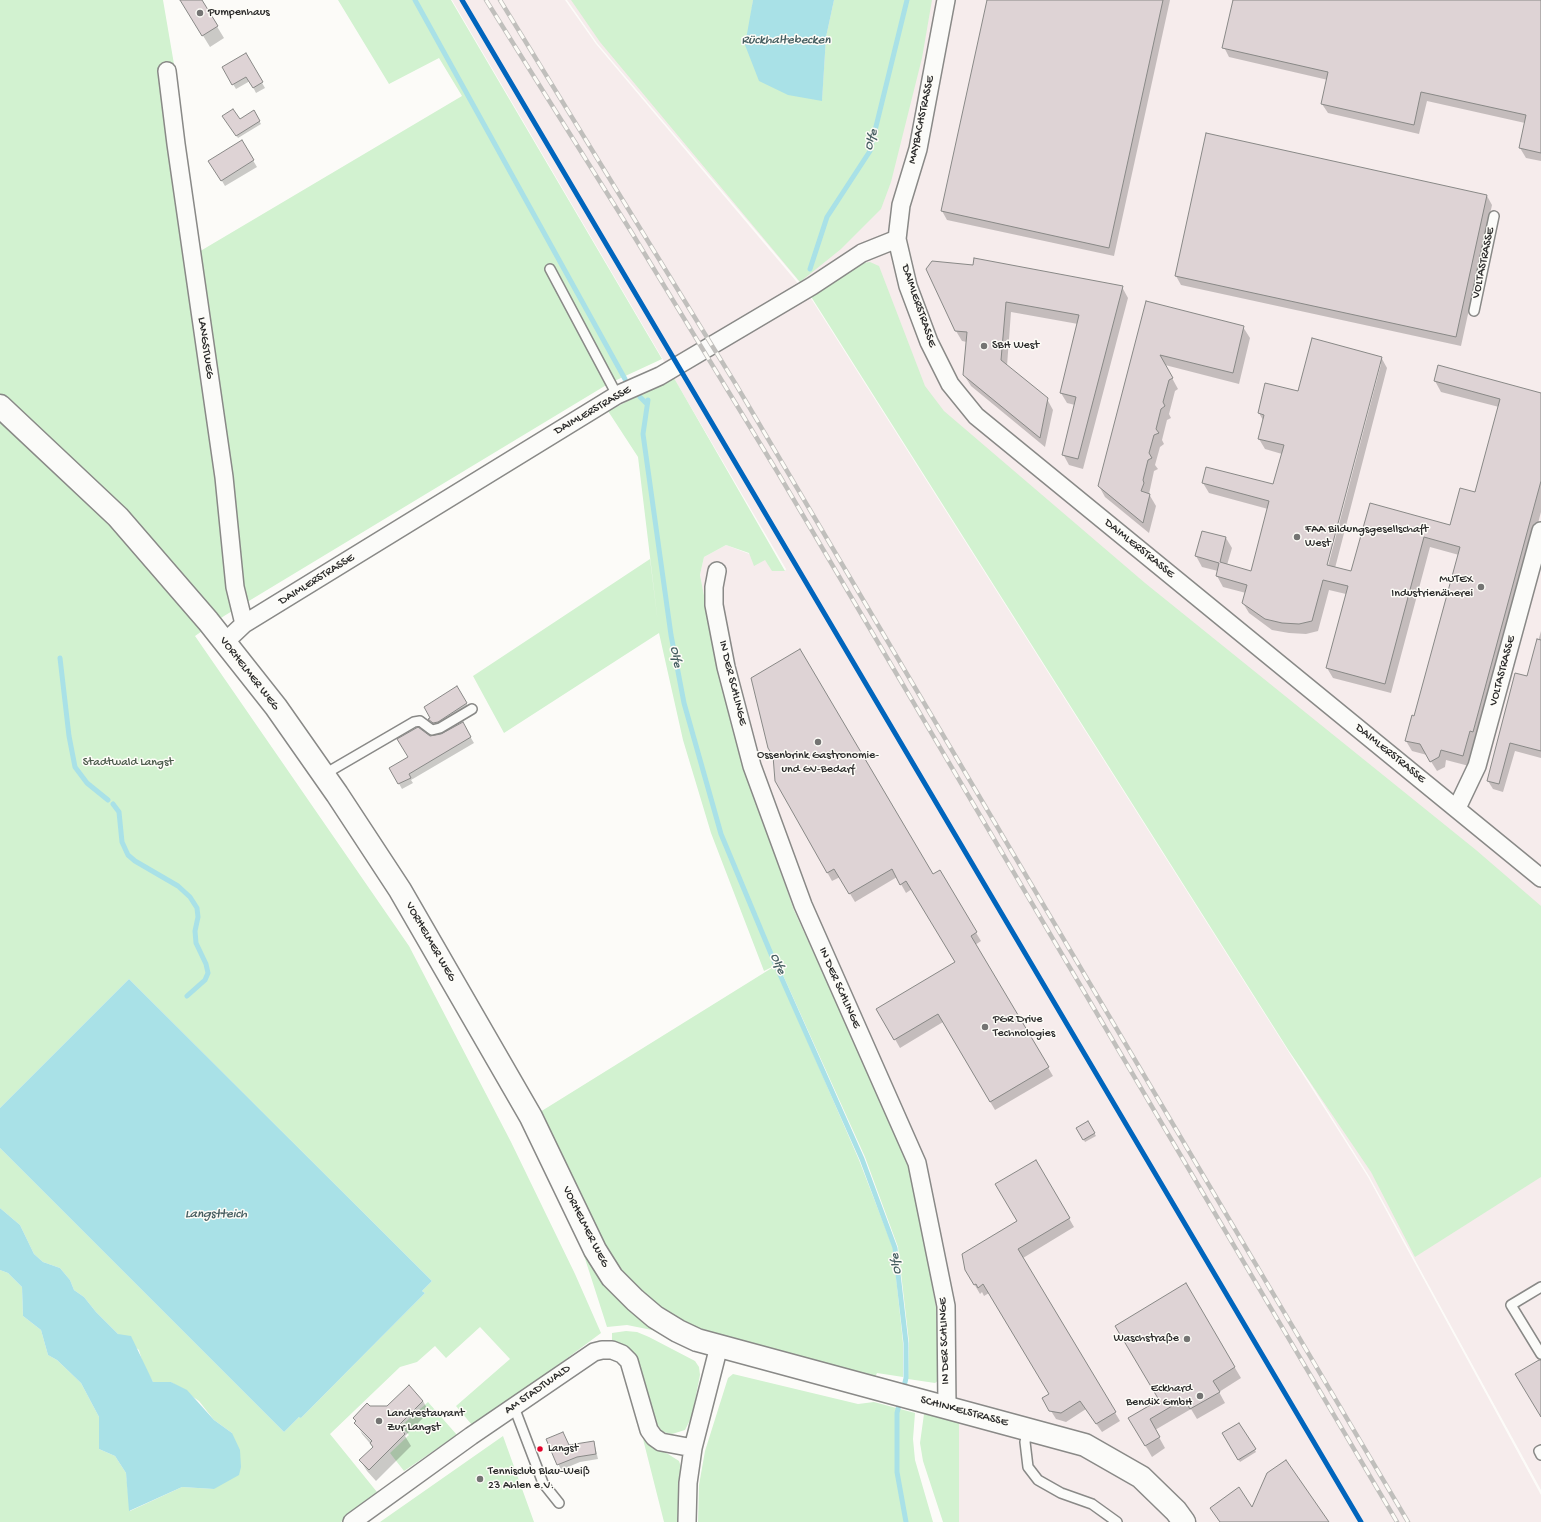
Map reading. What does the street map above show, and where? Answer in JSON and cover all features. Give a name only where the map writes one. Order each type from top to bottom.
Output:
[{"type":"street","name":"MAYBACHSTRASSE","points":[[896,239],[901,205],[918,149],[946,0]]},
{"type":"street","name":"LANGSTWEG","points":[[167,71],[176,144],[224,477],[235,587],[244,624]]},
{"type":"street","name":"DAIMLERSTRASSE","points":[[225,642],[244,624],[617,396],[660,376],[812,286],[862,253],[896,239],[908,286],[929,342],[950,384],[976,416],[1541,878]]},
{"type":"street","name":"VORHELMER WEG","points":[[0,406],[16,419],[118,517],[225,642],[276,707],[400,890],[523,1103],[595,1250],[612,1277],[655,1317],[684,1334],[719,1346]]},
{"type":"street","name":"VOLTASTRASSE","points":[[1457,808],[1477,766],[1541,531]]},
{"type":"street","name":"IN DER SCHLINGE","points":[[717,571],[714,587],[714,605],[726,667],[752,766],[803,906],[917,1163],[946,1306],[946,1407]]},
{"type":"street","name":"SCHINKELSTRASSE","points":[[719,1346],[1028,1428],[1085,1445],[1141,1477],[1176,1511],[1184,1522]]},
{"type":"street","points":[[686,1522],[688,1483],[693,1448],[719,1346]]},
{"type":"street","name":"AM STADTWALD","points":[[352,1522],[594,1352],[612,1350],[622,1354],[629,1361],[649,1430],[654,1437],[661,1442],[693,1448]]},
{"type":"lane","name":"VOLTASTRASSE","points":[[1474,311],[1494,216]]},
{"type":"lane","points":[[550,269],[617,396]]},
{"type":"lane","points":[[323,775],[414,722],[420,722],[432,730],[440,728],[472,709]]},
{"type":"lane","points":[[1541,1287],[1511,1305],[1541,1354]]},
{"type":"lane","points":[[514,1407],[543,1483],[559,1503]]},
{"type":"lane","points":[[1028,1428],[1025,1442],[1028,1468],[1038,1480],[1061,1493],[1092,1504],[1117,1522]]},
{"type":"lane","points":[[1541,1450],[1539,1451],[1541,1455]]},
{"type":"shaded area","points":[[452,0],[565,0],[596,44],[812,300],[1368,1177],[1541,1495],[1541,1522],[959,1522],[959,1423],[942,1418],[936,1307],[910,1164],[794,910],[744,768],[719,672],[700,575],[704,557],[726,545],[765,560],[785,571],[786,569]]},
{"type":"shaded area","points":[[567,0],[1541,0],[1541,1490],[1369,1176],[813,298],[597,43]]},
{"type":"green space","name":"Stadtwald Langst","points":[[0,0],[163,0],[175,70],[197,253],[462,96],[439,58],[389,84],[338,0],[451,0],[662,359],[608,384],[224,616],[195,636],[409,946],[511,1142],[575,1274],[601,1333],[472,1425],[456,1406],[510,1359],[480,1327],[446,1358],[435,1346],[417,1362],[400,1367],[330,1434],[377,1492],[341,1522],[0,1522],[0,1270],[8,1273],[22,1287],[23,1316],[41,1330],[48,1355],[57,1360],[81,1383],[99,1417],[99,1449],[115,1456],[126,1473],[130,1511],[182,1487],[214,1489],[232,1433],[214,1420],[199,1401],[171,1382],[153,1382],[143,1364],[139,1350],[118,1334],[96,1312],[84,1297],[74,1290],[70,1280],[60,1268],[43,1262],[34,1254],[20,1225],[0,1208],[0,1148],[284,1432],[300,1416],[301,1418],[425,1293],[422,1291],[432,1281],[129,979],[0,1108]]},
{"type":"green space","points":[[571,0],[753,0],[750,22],[822,100],[826,37],[834,0],[932,0],[922,58],[891,182],[881,209],[841,249],[800,282],[600,42]]},
{"type":"green space","points":[[870,262],[879,266],[925,386],[944,411],[1145,583],[1476,850],[1541,906],[1541,1177],[1415,1257],[1371,1172],[1289,1051],[810,295],[856,264]]},
{"type":"green space","points":[[674,378],[785,571],[772,571],[765,560],[754,566],[749,553],[726,545],[704,557],[700,575],[719,672],[744,768],[794,910],[910,1164],[936,1307],[939,1380],[935,1383],[908,1379],[909,1342],[898,1247],[865,1157],[778,964],[764,971],[711,833],[683,740],[659,633],[504,733],[473,676],[650,559],[658,623],[638,457],[608,411]]},
{"type":"green space","points":[[775,966],[859,1160],[893,1248],[903,1343],[903,1377],[877,1373],[874,1379],[680,1324],[620,1274],[602,1246],[540,1112]]},
{"type":"green space","points":[[580,1243],[647,1324],[657,1331],[627,1325],[607,1327]]},
{"type":"green space","points":[[626,1331],[637,1332],[649,1337],[695,1361],[699,1367],[700,1375],[692,1416],[685,1430],[672,1434],[663,1432],[658,1426],[636,1357],[629,1348],[612,1340],[612,1333]]},
{"type":"green space","points":[[733,1374],[858,1404],[874,1402],[915,1413],[913,1439],[915,1460],[933,1522],[698,1522],[699,1485],[705,1451],[728,1378]]},
{"type":"green space","points":[[428,1402],[457,1435],[404,1471],[390,1453],[409,1435],[401,1426]]},
{"type":"green space","points":[[924,1414],[959,1422],[959,1522],[943,1522],[923,1461],[920,1443]]},
{"type":"green space","name":"Tennisclub Blau-Weiß 23 Ahlen e.V.","points":[[503,1436],[534,1522],[380,1522]]},
{"type":"green space","points":[[643,1439],[655,1448],[679,1461],[681,1467],[680,1522],[664,1522]]},
{"type":"water","name":"Rückhaltebecken","points":[[753,0],[834,0],[826,37],[822,101],[788,95],[759,81],[745,45]]},
{"type":"water","name":"Langstteich","points":[[129,979],[432,1281],[422,1291],[425,1293],[301,1418],[299,1417],[284,1432],[0,1148],[0,1108]]},
{"type":"water","points":[[0,1208],[20,1225],[34,1254],[43,1262],[60,1268],[70,1280],[74,1290],[84,1297],[96,1312],[118,1334],[131,1336],[153,1382],[171,1382],[187,1390],[214,1420],[232,1433],[240,1450],[241,1467],[239,1475],[214,1489],[182,1487],[129,1511],[126,1473],[115,1456],[99,1449],[99,1417],[81,1383],[57,1360],[48,1355],[41,1330],[23,1316],[22,1287],[8,1273],[0,1270]]},
{"type":"building","name":"Pumpenhaus","points":[[180,0],[202,0],[218,26],[202,36]]},
{"type":"building","points":[[987,0],[1163,0],[1109,248],[941,211]]},
{"type":"building","points":[[1233,0],[1541,0],[1541,153],[1519,148],[1526,115],[1421,92],[1414,125],[1321,104],[1328,72],[1222,48]]},
{"type":"building","points":[[246,53],[263,82],[253,88],[246,77],[232,85],[222,67]]},
{"type":"building","points":[[233,109],[240,119],[254,110],[260,121],[236,136],[222,116]]},
{"type":"building","points":[[1206,133],[1487,195],[1456,337],[1175,276]]},
{"type":"building","points":[[242,140],[254,160],[221,181],[208,161]]},
{"type":"building","points":[[974,258],[1123,286],[1078,459],[1062,455],[1076,397],[1060,393],[1079,315],[1006,302],[1001,360],[1048,398],[1040,438],[963,375],[967,332],[955,331],[926,269],[932,261],[973,265]]},
{"type":"building","points":[[1146,301],[1244,326],[1233,373],[1160,355],[1173,378],[1169,380],[1163,402],[1165,406],[1161,409],[1156,429],[1159,433],[1154,435],[1149,453],[1152,458],[1148,460],[1143,480],[1144,483],[1141,491],[1150,494],[1143,523],[1098,486]]},
{"type":"building","points":[[1312,338],[1382,357],[1327,565],[1351,571],[1370,503],[1450,525],[1460,488],[1475,492],[1500,399],[1434,381],[1438,365],[1541,393],[1541,481],[1473,732],[1470,731],[1463,756],[1441,750],[1439,757],[1430,762],[1420,744],[1405,741],[1412,715],[1414,716],[1460,547],[1424,537],[1385,684],[1326,668],[1348,586],[1323,580],[1312,621],[1299,624],[1282,623],[1265,619],[1242,603],[1247,585],[1216,576],[1219,563],[1195,556],[1202,531],[1226,537],[1220,562],[1251,571],[1269,501],[1202,483],[1206,467],[1273,484],[1284,445],[1258,439],[1264,415],[1258,413],[1265,383],[1298,391]]},
{"type":"building","points":[[1537,639],[1541,640],[1541,751],[1510,743],[1499,784],[1487,781],[1515,673],[1527,676]]},
{"type":"building","points":[[800,649],[933,874],[940,870],[977,932],[971,936],[1049,1067],[990,1102],[938,1014],[894,1040],[876,1009],[955,962],[906,881],[900,885],[892,869],[849,894],[834,869],[827,873],[775,781],[773,756],[768,748],[751,678]]},
{"type":"building","points":[[457,686],[467,703],[438,722],[433,723],[428,719],[430,718],[424,707]]},
{"type":"building","points":[[463,722],[471,737],[409,774],[411,778],[398,784],[389,768],[408,757],[397,739],[418,727],[430,736],[441,734]]},
{"type":"building","points":[[1088,1121],[1095,1133],[1083,1140],[1076,1128]]},
{"type":"building","points":[[1036,1160],[1070,1218],[1018,1249],[1116,1412],[1096,1424],[1080,1401],[1061,1413],[1049,1411],[1042,1398],[1049,1394],[983,1284],[978,1288],[976,1284],[974,1285],[965,1270],[962,1254],[1017,1221],[995,1184]]},
{"type":"building","points":[[1186,1283],[1235,1367],[1213,1381],[1220,1392],[1190,1409],[1184,1399],[1150,1419],[1160,1437],[1145,1446],[1128,1418],[1159,1400],[1115,1326]]},
{"type":"building","points":[[1541,1360],[1541,1417],[1515,1374]]},
{"type":"building","name":"Landrestaurant Zur Langst","points":[[409,1385],[423,1401],[398,1426],[405,1434],[369,1470],[359,1460],[373,1447],[370,1443],[372,1441],[354,1423],[356,1421],[353,1418],[367,1403],[370,1406],[387,1406]]},
{"type":"building","points":[[1239,1423],[1256,1449],[1238,1460],[1222,1433]]},
{"type":"building","points":[[563,1432],[569,1445],[594,1441],[596,1454],[577,1457],[557,1465],[546,1439]]},
{"type":"building","points":[[1286,1460],[1329,1522],[1220,1522],[1210,1508],[1239,1487],[1252,1507],[1267,1473]]},
{"type":"waterway","points":[[415,0],[625,379]]},
{"type":"waterway","name":"Olfe","points":[[810,269],[827,217],[870,151],[907,0]]},
{"type":"waterway","points":[[640,397],[646,403]]},
{"type":"waterway","name":"Olfe","points":[[648,400],[643,434],[671,635],[684,703],[721,834],[774,961],[862,1159],[895,1248],[906,1343],[906,1378],[903,1391]]},
{"type":"waterway","points":[[60,658],[69,736],[75,767],[87,783],[108,800]]},
{"type":"waterway","points":[[113,804],[119,812],[122,842],[128,855],[135,861],[178,886],[190,897],[197,908],[198,917],[195,931],[196,943],[206,964],[208,973],[205,980],[187,996]]},
{"type":"waterway","name":"Olfe","points":[[900,1401],[897,1413],[897,1472],[906,1522]]},
{"type":"railway","points":[[486,0],[632,233],[778,473],[1397,1522]]},
{"type":"railway","points":[[500,0],[735,383],[1408,1522]]},
{"type":"transit line","points":[[462,0],[1361,1522]]},
{"type":"place","name":"Pumpenhaus","points":[[200,13]]},
{"type":"place","name":"SBH West","points":[[984,346]]},
{"type":"place","name":"FAA Bildungsgesellschaft West","points":[[1297,537]]},
{"type":"place","name":"MUTEX Industrienäherei","points":[[1481,587]]},
{"type":"place","name":"Ossenbrink Gastronomie- und GV-Bedarf","points":[[818,742]]},
{"type":"place","name":"PGR Drive Technologies","points":[[985,1027]]},
{"type":"place","name":"Waschstraße","points":[[1187,1339]]},
{"type":"place","name":"Eckhard Bendix GmbH","points":[[1200,1396]]},
{"type":"place","name":"Landrestaurant Zur Langst","points":[[379,1421]]},
{"type":"place","name":"Langst","points":[[540,1449]]},
{"type":"place","name":"Tennisclub Blau-Weiß 23 Ahlen e.V.","points":[[480,1479]]}]
